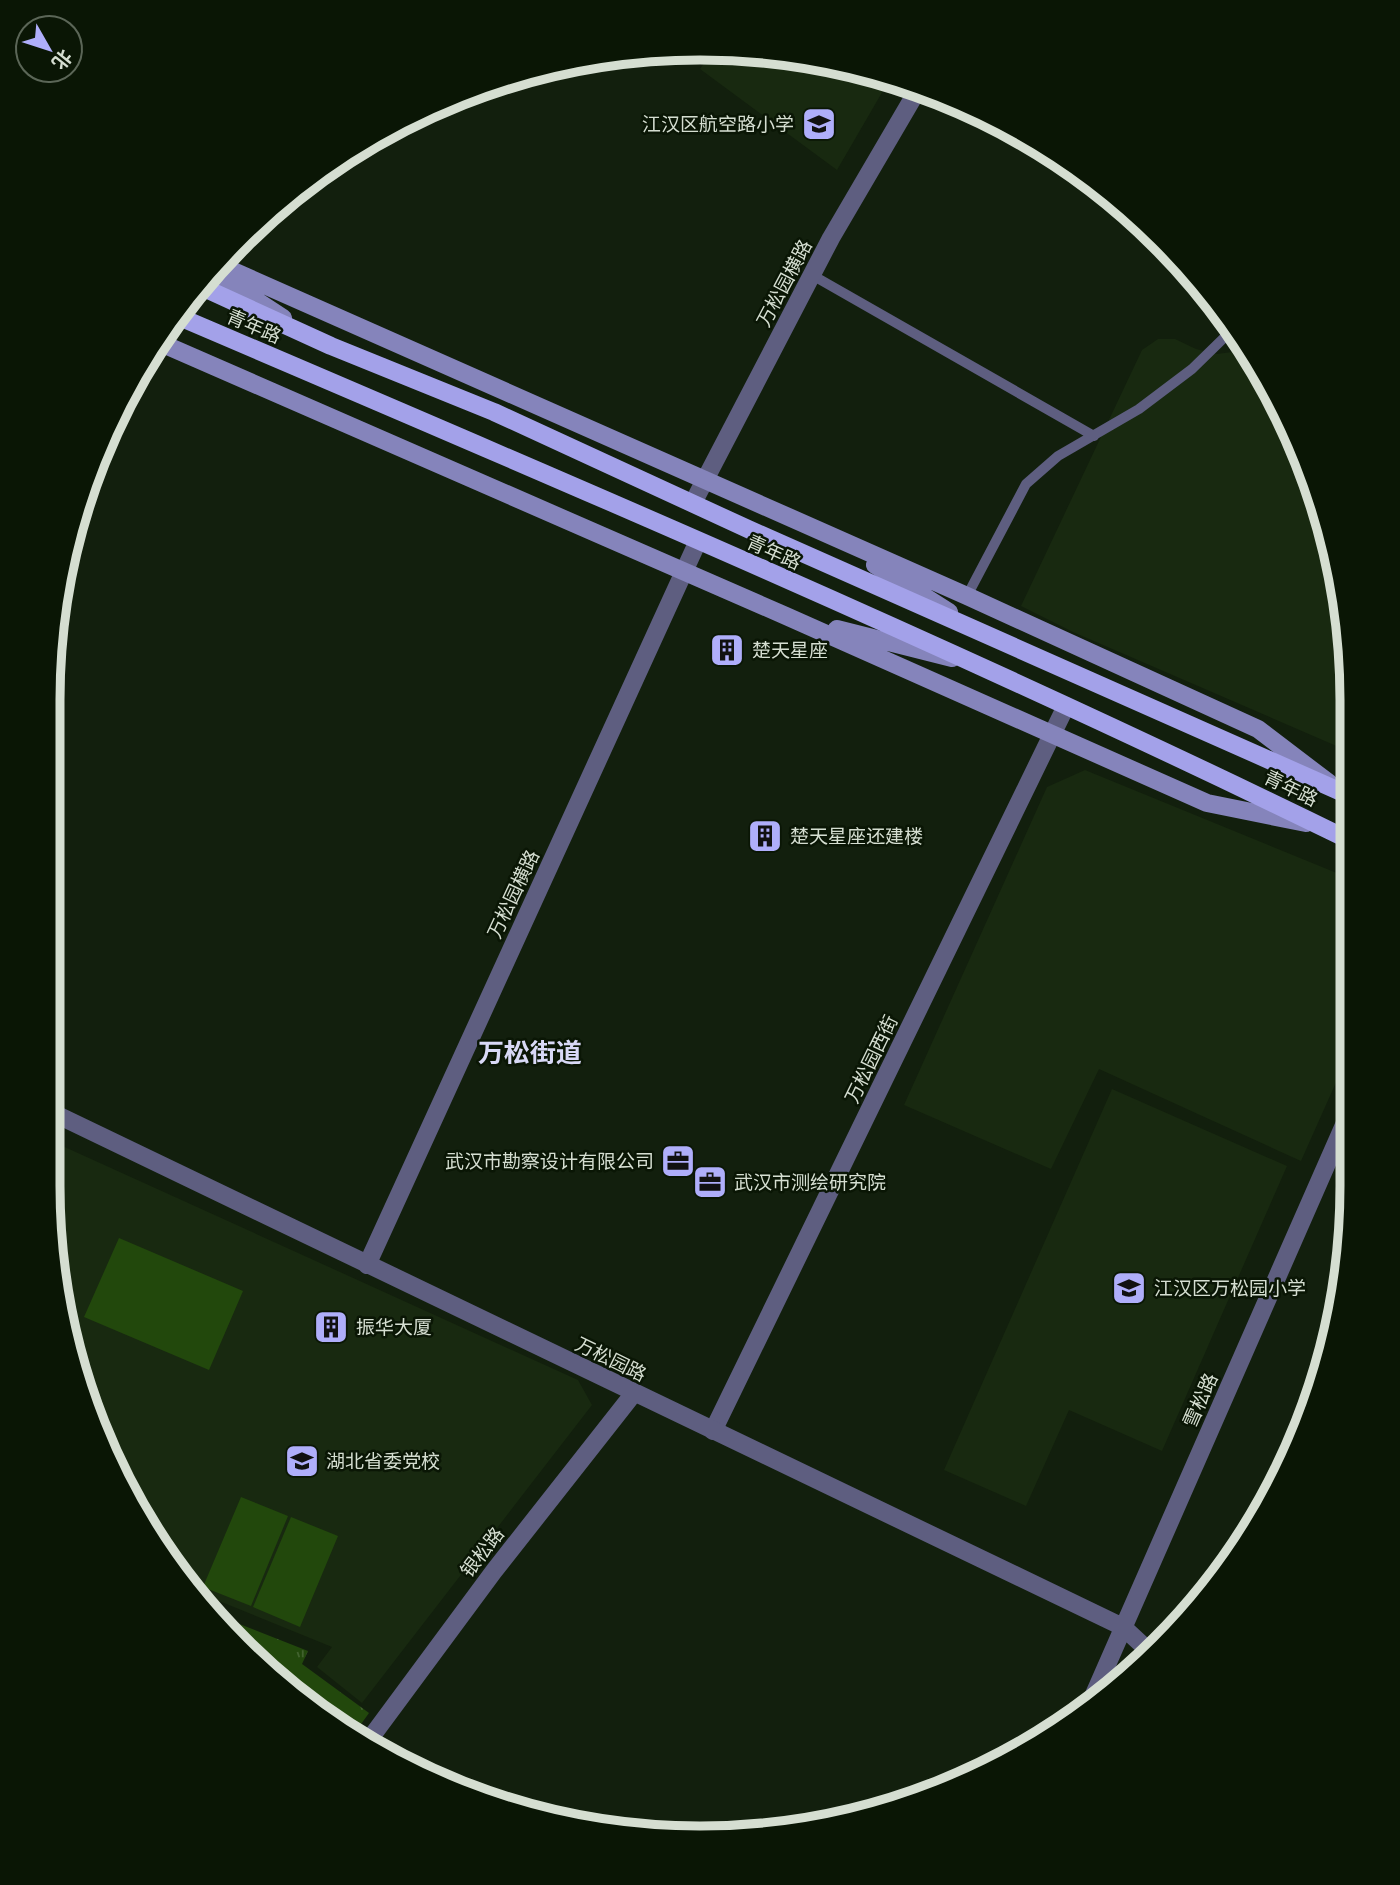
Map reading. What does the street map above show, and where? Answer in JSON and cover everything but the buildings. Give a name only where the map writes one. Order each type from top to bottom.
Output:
[{"type":"main road","points":[[227,268],[967,596],[1258,729],[1340,790]]},
{"type":"main road","points":[[220,276],[316,339]]},
{"type":"main road","name":"青年路","points":[[208,290],[316,339],[494,412],[984,635],[1340,791]]},
{"type":"main road","name":"青年路","points":[[185,319],[698,541],[1202,768],[1340,836]]},
{"type":"main road","points":[[166,345],[1207,803],[1319,825]]},
{"type":"main road","points":[[825,534],[984,635]]},
{"type":"main road","points":[[786,616],[971,663]]},
{"type":"street","name":"万松园横路","points":[[693,503],[812,275],[914,96]]},
{"type":"street","name":"万松园横路","points":[[367,1265],[698,541]]},
{"type":"street","name":"万松园西街","points":[[713,1431],[1066,706]]},
{"type":"street","name":"万松园路","points":[[60,1116],[1123,1627],[1144,1646]]},
{"type":"street","name":"雪松路","points":[[1097,1687],[1340,1132]]},
{"type":"street","name":"银松路","points":[[372,1735],[494,1571],[634,1393]]},
{"type":"lane","points":[[812,275],[1094,436]]},
{"type":"lane","points":[[967,596],[1026,484],[1058,456],[1139,409],[1192,369],[1227,335]]},
{"type":"shaded area","name":"江汉区航空路小学","points":[[706,60],[784,65],[885,87],[837,170],[700,69]]},
{"type":"shaded area","points":[[1158,339],[1175,339],[1196,349],[1217,354],[1236,349],[1274,417],[1307,494],[1328,575],[1339,658],[1340,748],[1073,632],[1021,606],[1142,350]]},
{"type":"shaded area","points":[[1085,770],[1340,874],[1340,1073],[1301,1161],[1099,1069],[1051,1169],[904,1105],[1047,787]]},
{"type":"shaded area","name":"江汉区万松园小学","points":[[1112,1089],[1287,1166],[1162,1451],[1069,1410],[1026,1506],[944,1470]]},
{"type":"shaded area","name":"湖北省委党校","points":[[60,1145],[578,1380],[592,1405],[362,1703],[317,1667],[332,1647],[210,1597],[167,1541],[145,1505],[108,1430],[81,1351],[65,1269],[61,1227]]},
{"type":"green space","points":[[119,1238],[243,1291],[209,1370],[84,1317]]},
{"type":"green space","points":[[241,1497],[288,1516],[251,1606],[203,1587]]},
{"type":"green space","points":[[291,1517],[338,1536],[300,1627],[253,1607]]},
{"type":"green space","points":[[231,1621],[308,1651],[302,1664],[369,1713],[359,1727],[344,1718],[278,1667]]},
{"type":"place","name":"江汉区航空路小学","points":[[819,124]]},
{"type":"place","name":"楚天星座","points":[[727,650]]},
{"type":"place","name":"楚天星座还建楼","points":[[765,836]]},
{"type":"place","name":"武汉市勘察设计有限公司","points":[[678,1161]]},
{"type":"place","name":"武汉市测绘研究院","points":[[710,1182]]},
{"type":"place","name":"江汉区万松园小学","points":[[1129,1288]]},
{"type":"place","name":"振华大厦","points":[[331,1327]]},
{"type":"place","name":"湖北省委党校","points":[[302,1461]]},
{"type":"district","name":"万松街道","points":[[530,1053]]}]
